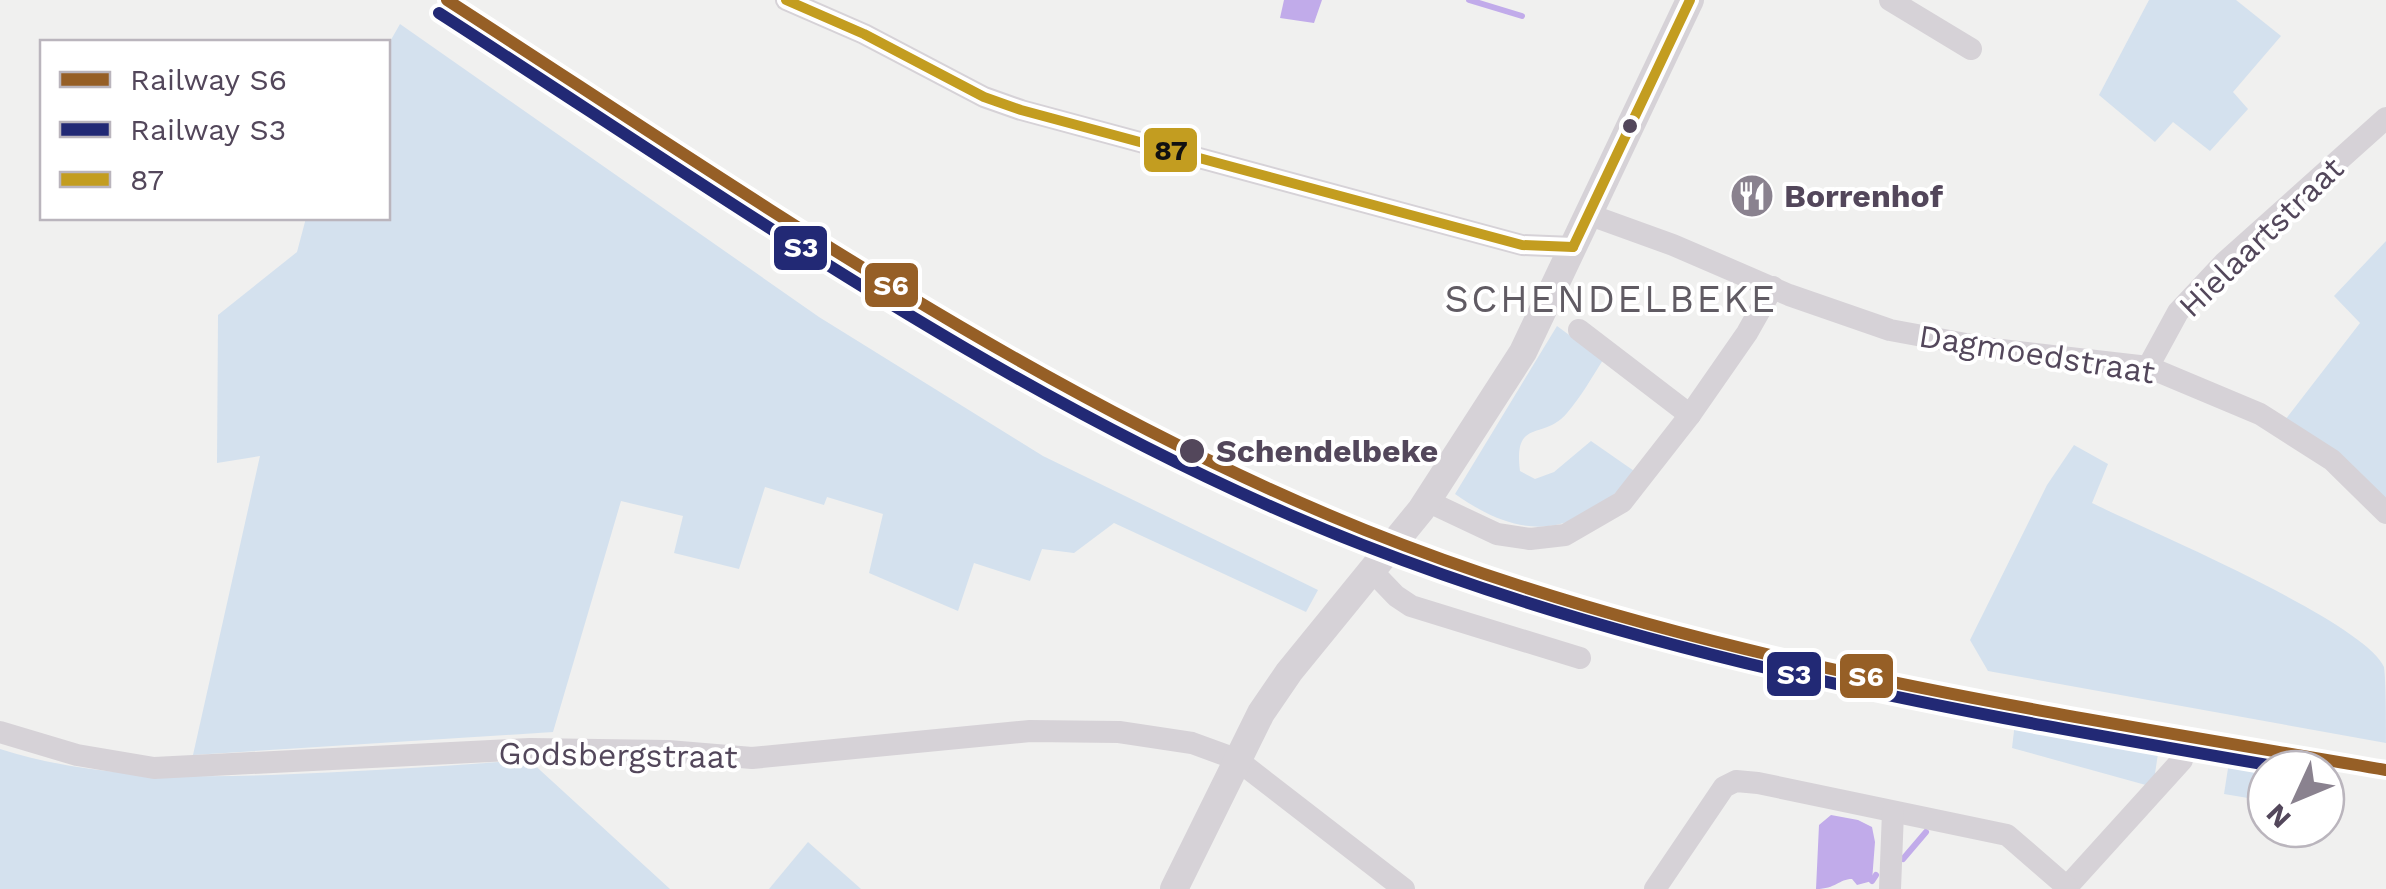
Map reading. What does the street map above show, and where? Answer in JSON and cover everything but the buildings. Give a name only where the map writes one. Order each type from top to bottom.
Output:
[{"type":"street","points":[[786,0],[864,34],[984,97],[1020,110],[1522,246],[1573,246]]},
{"type":"street","points":[[1174,889],[1261,713],[1289,672],[1427,502],[1523,352],[1690,0]]},
{"type":"street","points":[[1890,0],[1971,48]]},
{"type":"street","name":"Hielaartstraat","points":[[2148,366],[2178,312],[2386,118]]},
{"type":"street","name":"Dagmoedstraat","points":[[1590,215],[1789,296],[1890,330],[1993,349],[2148,366],[2260,414],[2332,460],[2386,513]]},
{"type":"street","points":[[1427,502],[1497,534],[1530,539],[1565,535],[1622,502],[1690,415],[1774,287]]},
{"type":"street","points":[[1579,330],[1690,415]]},
{"type":"street","points":[[1372,571],[1396,596],[1412,606],[1580,658]]},
{"type":"street","name":"Godsbergstraat","points":[[0,732],[77,755],[154,768],[530,749],[668,751],[752,758],[1030,731],[1119,732],[1192,743],[1236,760],[1404,889]]},
{"type":"street","points":[[1655,889],[1724,787],[1736,781],[2006,835],[2066,888],[2182,760]]},
{"type":"street","points":[[1890,889],[1893,812]]},
{"type":"shaded area","points":[[1284,0],[1322,0],[1314,23],[1280,18]]},
{"type":"shaded area","points":[[2149,0],[2236,0],[2281,36],[2233,92],[2248,109],[2210,151],[2173,122],[2155,142],[2099,95]]},
{"type":"shaded area","points":[[400,24],[819,317],[1043,456],[1318,590],[1306,612],[1114,523],[1074,553],[1042,549],[1030,581],[974,563],[958,611],[869,573],[883,514],[827,497],[824,505],[765,487],[739,569],[674,553],[683,516],[621,501],[553,732],[193,755],[260,456],[217,463],[218,315],[297,252],[305,220],[390,220],[390,42]]},
{"type":"shaded area","points":[[2386,241],[2386,503],[2285,420],[2360,323],[2334,296]]},
{"type":"shaded area","points":[[1557,326],[1603,360],[1567,413],[1526,436],[1519,454],[1520,471],[1535,479],[1554,472],[1591,441],[1637,473],[1593,510],[1550,526],[1529,526],[1506,521],[1455,494]]},
{"type":"shaded area","points":[[2074,445],[2108,464],[2092,503],[2297,602],[2368,648],[2384,667],[2386,743],[1988,671],[1970,640],[2047,485]]},
{"type":"shaded area","points":[[2015,722],[2159,747],[2153,787],[2012,748]]},
{"type":"shaded area","points":[[0,749],[67,765],[168,775],[303,774],[529,760],[670,889],[0,889]]},
{"type":"shaded area","points":[[2229,762],[2246,764],[2246,798],[2224,794]]},
{"type":"shaded area","points":[[1831,815],[1872,827],[1872,881],[1857,885],[1848,879],[1816,889],[1819,825]]},
{"type":"shaded area","points":[[808,842],[861,889],[769,889]]},
{"type":"waterway","points":[[1469,0],[1522,16]]},
{"type":"waterway","points":[[1903,859],[1926,832]]},
{"type":"waterway","points":[[1872,881],[1876,875]]},
{"type":"rail line","name":"S6","points":[[447,0],[781,217],[1008,354],[1243,477],[1365,530],[1488,576],[1741,648],[1998,703],[2386,770]]},
{"type":"rail line","name":"S3","points":[[439,13],[775,231],[1003,370],[1240,493],[1363,545],[1476,586],[1705,653],[1938,705],[2246,761]]},
{"type":"transit line","name":"87","points":[[786,0],[864,34],[984,97],[1021,110],[1522,245],[1573,247]]},
{"type":"transit line","name":"87","points":[[1573,247],[1690,0]]},
{"type":"place","name":"Borrenhof","points":[[1752,196]]},
{"type":"place","name":"Schendelbeke","points":[[1192,451]]},
{"type":"district","name":"SCHENDELBEKE","points":[[1611,299]]}]
